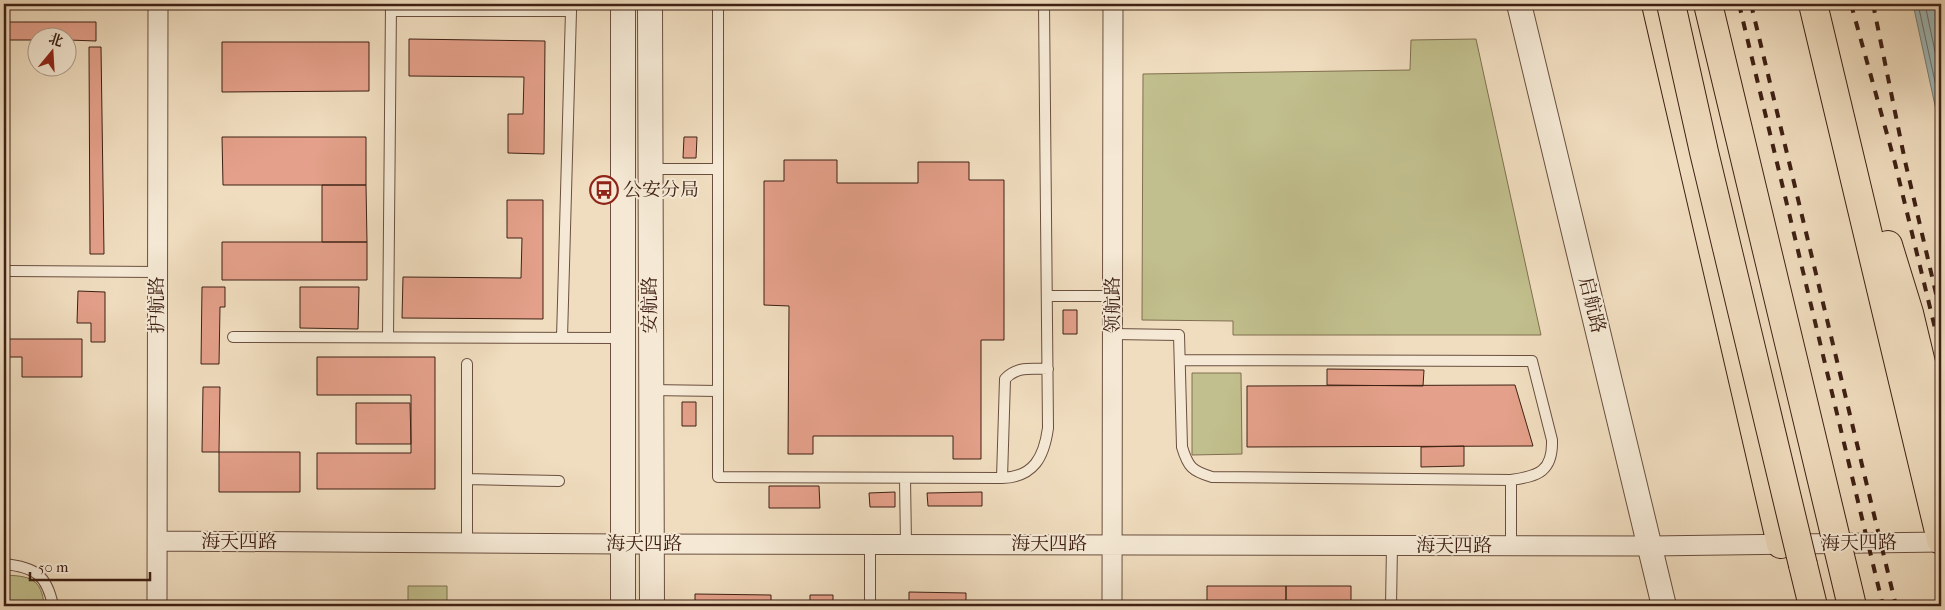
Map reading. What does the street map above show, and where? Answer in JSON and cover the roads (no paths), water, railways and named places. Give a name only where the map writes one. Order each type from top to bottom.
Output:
[{"type":"highway","points":[[1656,4],[1781,544]]},
{"type":"highway","points":[[1671,4],[1706,161],[1813,606]]},
{"type":"highway","points":[[1708,4],[1852,606]]},
{"type":"highway","points":[[1813,4],[1941,541]]},
{"type":"highway","points":[[1840,116],[1874,200],[1909,313],[1941,446]]},
{"type":"street","name":"护航路","points":[[157,606],[158,4]]},
{"type":"street","name":"安航路","points":[[622,4],[623,606]]},
{"type":"street","name":"安航路","points":[[650,4],[652,606]]},
{"type":"street","name":"领航路","points":[[1112,606],[1113,4]]},
{"type":"street","name":"启航路","points":[[1519,4],[1664,606]]},
{"type":"street","name":"海天四路","points":[[157,541],[1651,546],[1941,541]]},
{"type":"lane","points":[[718,4],[718,477],[905,478],[1002,478],[1026,472],[1037,463],[1046,447],[1048,428],[1048,369],[1044,4]]},
{"type":"lane","points":[[388,338],[391,7],[570,11],[562,338]]},
{"type":"lane","points":[[650,169],[718,169]]},
{"type":"lane","points":[[11,271],[157,272]]},
{"type":"lane","points":[[1047,296],[1113,296]]},
{"type":"lane","points":[[1113,334],[1179,335],[1182,447],[1186,461],[1196,472],[1212,477],[1511,480],[1532,477],[1542,471],[1549,461],[1552,451],[1552,440],[1532,361],[1180,360]]},
{"type":"lane","points":[[233,337],[623,338]]},
{"type":"lane","points":[[467,364],[467,543]]},
{"type":"lane","points":[[1002,478],[1005,379],[1011,372],[1019,369],[1048,369]]},
{"type":"lane","points":[[650,390],[718,390]]},
{"type":"lane","points":[[905,478],[906,544]]},
{"type":"lane","points":[[467,479],[559,481]]},
{"type":"lane","points":[[1511,480],[1512,546]]},
{"type":"lane","points":[[870,544],[870,606]]},
{"type":"lane","points":[[1392,546],[1392,606]]},
{"type":"lane","points":[[4,564],[23,567],[37,573],[46,582],[53,606]]},
{"type":"water","points":[[1913,4],[1941,4],[1941,133]]},
{"type":"railway","points":[[1739,4],[1883,606]]},
{"type":"railway","points":[[1751,4],[1896,606]]},
{"type":"railway","points":[[1851,4],[1895,163],[1941,353]]},
{"type":"railway","points":[[1873,4],[1905,161],[1941,315]]},
{"type":"place","name":"公安分局","points":[[604,190]]}]
